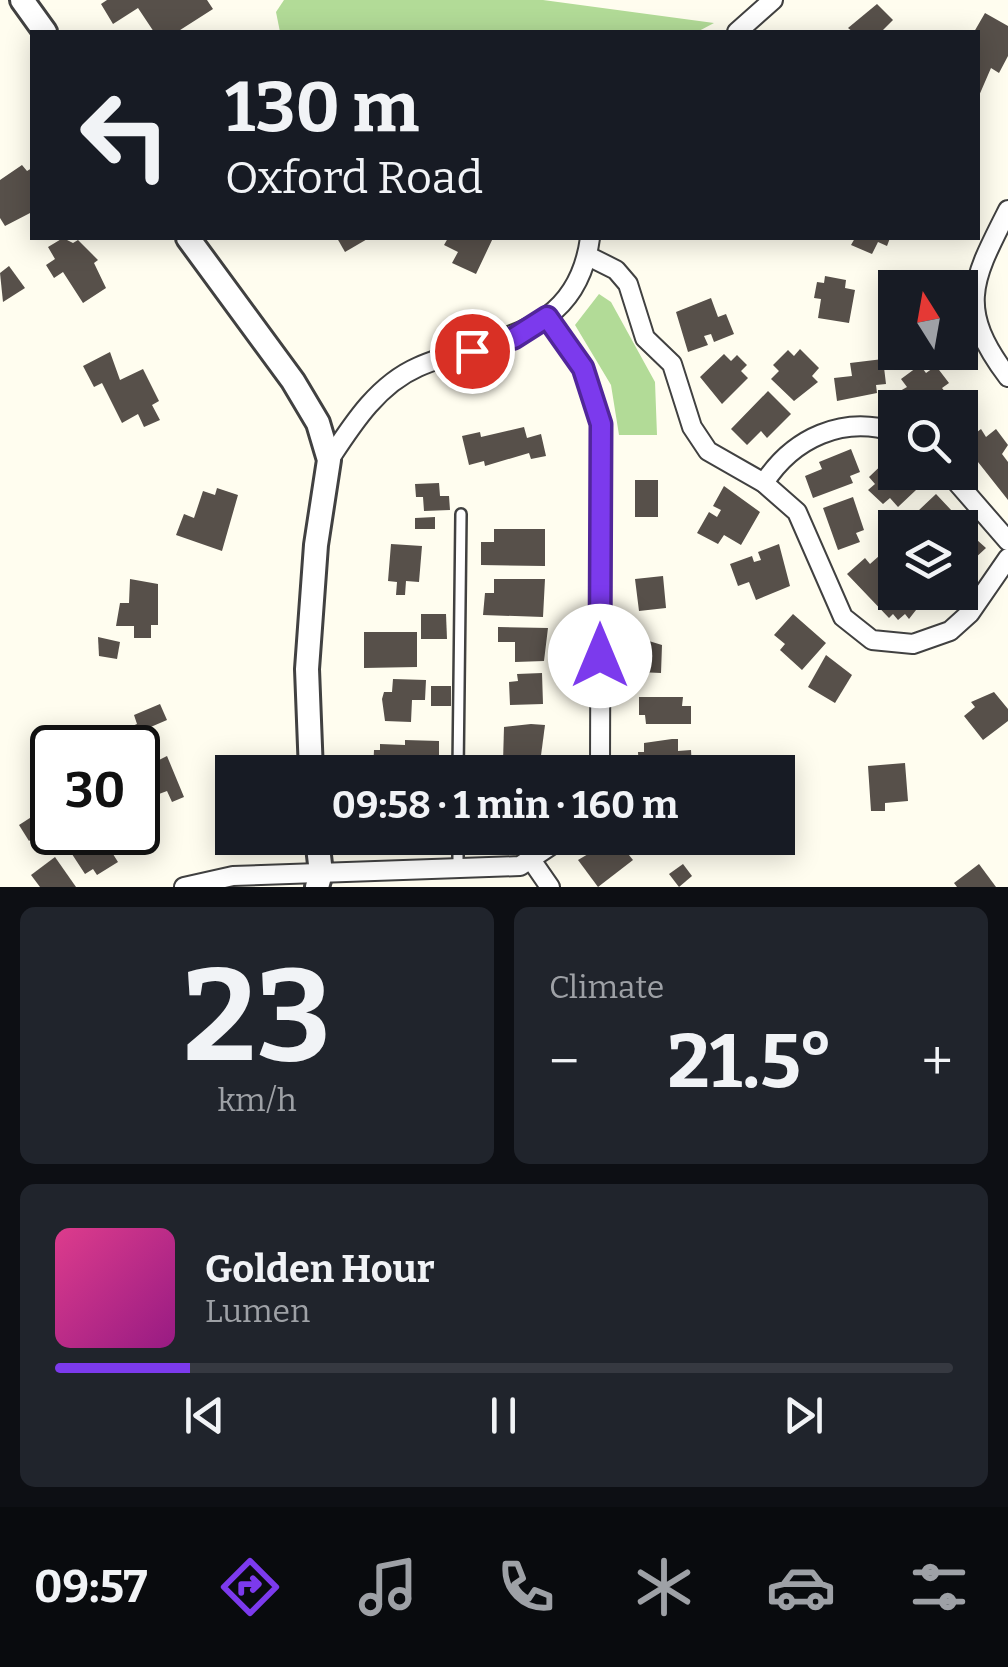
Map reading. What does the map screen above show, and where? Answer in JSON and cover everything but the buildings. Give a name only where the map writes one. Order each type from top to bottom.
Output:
[{"type":"street","points":[[22,0],[44,30]]},
{"type":"street","points":[[739,30],[772,0]]},
{"type":"street","points":[[1008,210],[986,252],[971,299],[983,344],[1008,376]]},
{"type":"street","points":[[189,240],[294,381],[318,422],[329,460]]},
{"type":"street","points":[[310,755],[307,669],[316,545],[329,460],[364,407],[416,368],[514,338],[547,317],[573,286],[589,247],[628,284],[645,338],[672,364],[692,427],[708,451],[764,482],[797,512],[843,617],[872,640],[913,644],[950,632],[970,614],[1008,558]]},
{"type":"street","points":[[547,317],[583,368],[601,424],[600,755]]},
{"type":"street","points":[[764,482],[789,452],[817,434],[845,426],[878,427]]},
{"type":"street","points":[[964,490],[1008,541]]},
{"type":"street","points":[[318,855],[319,880]]},
{"type":"street","points":[[184,887],[233,876],[319,880],[532,862],[541,855]]},
{"type":"street","points":[[532,862],[550,887]]},
{"type":"lane","points":[[458,755],[462,514]]},
{"type":"lane","points":[[458,855],[458,868]]},
{"type":"green space","points":[[284,0],[543,0],[714,23],[701,30],[280,30],[276,12]]},
{"type":"green space","points":[[599,294],[611,302],[655,382],[657,435],[619,435],[611,385],[575,325]]},
{"type":"route","points":[[472,351],[514,338],[547,317],[583,368],[601,424],[600,656]]}]
